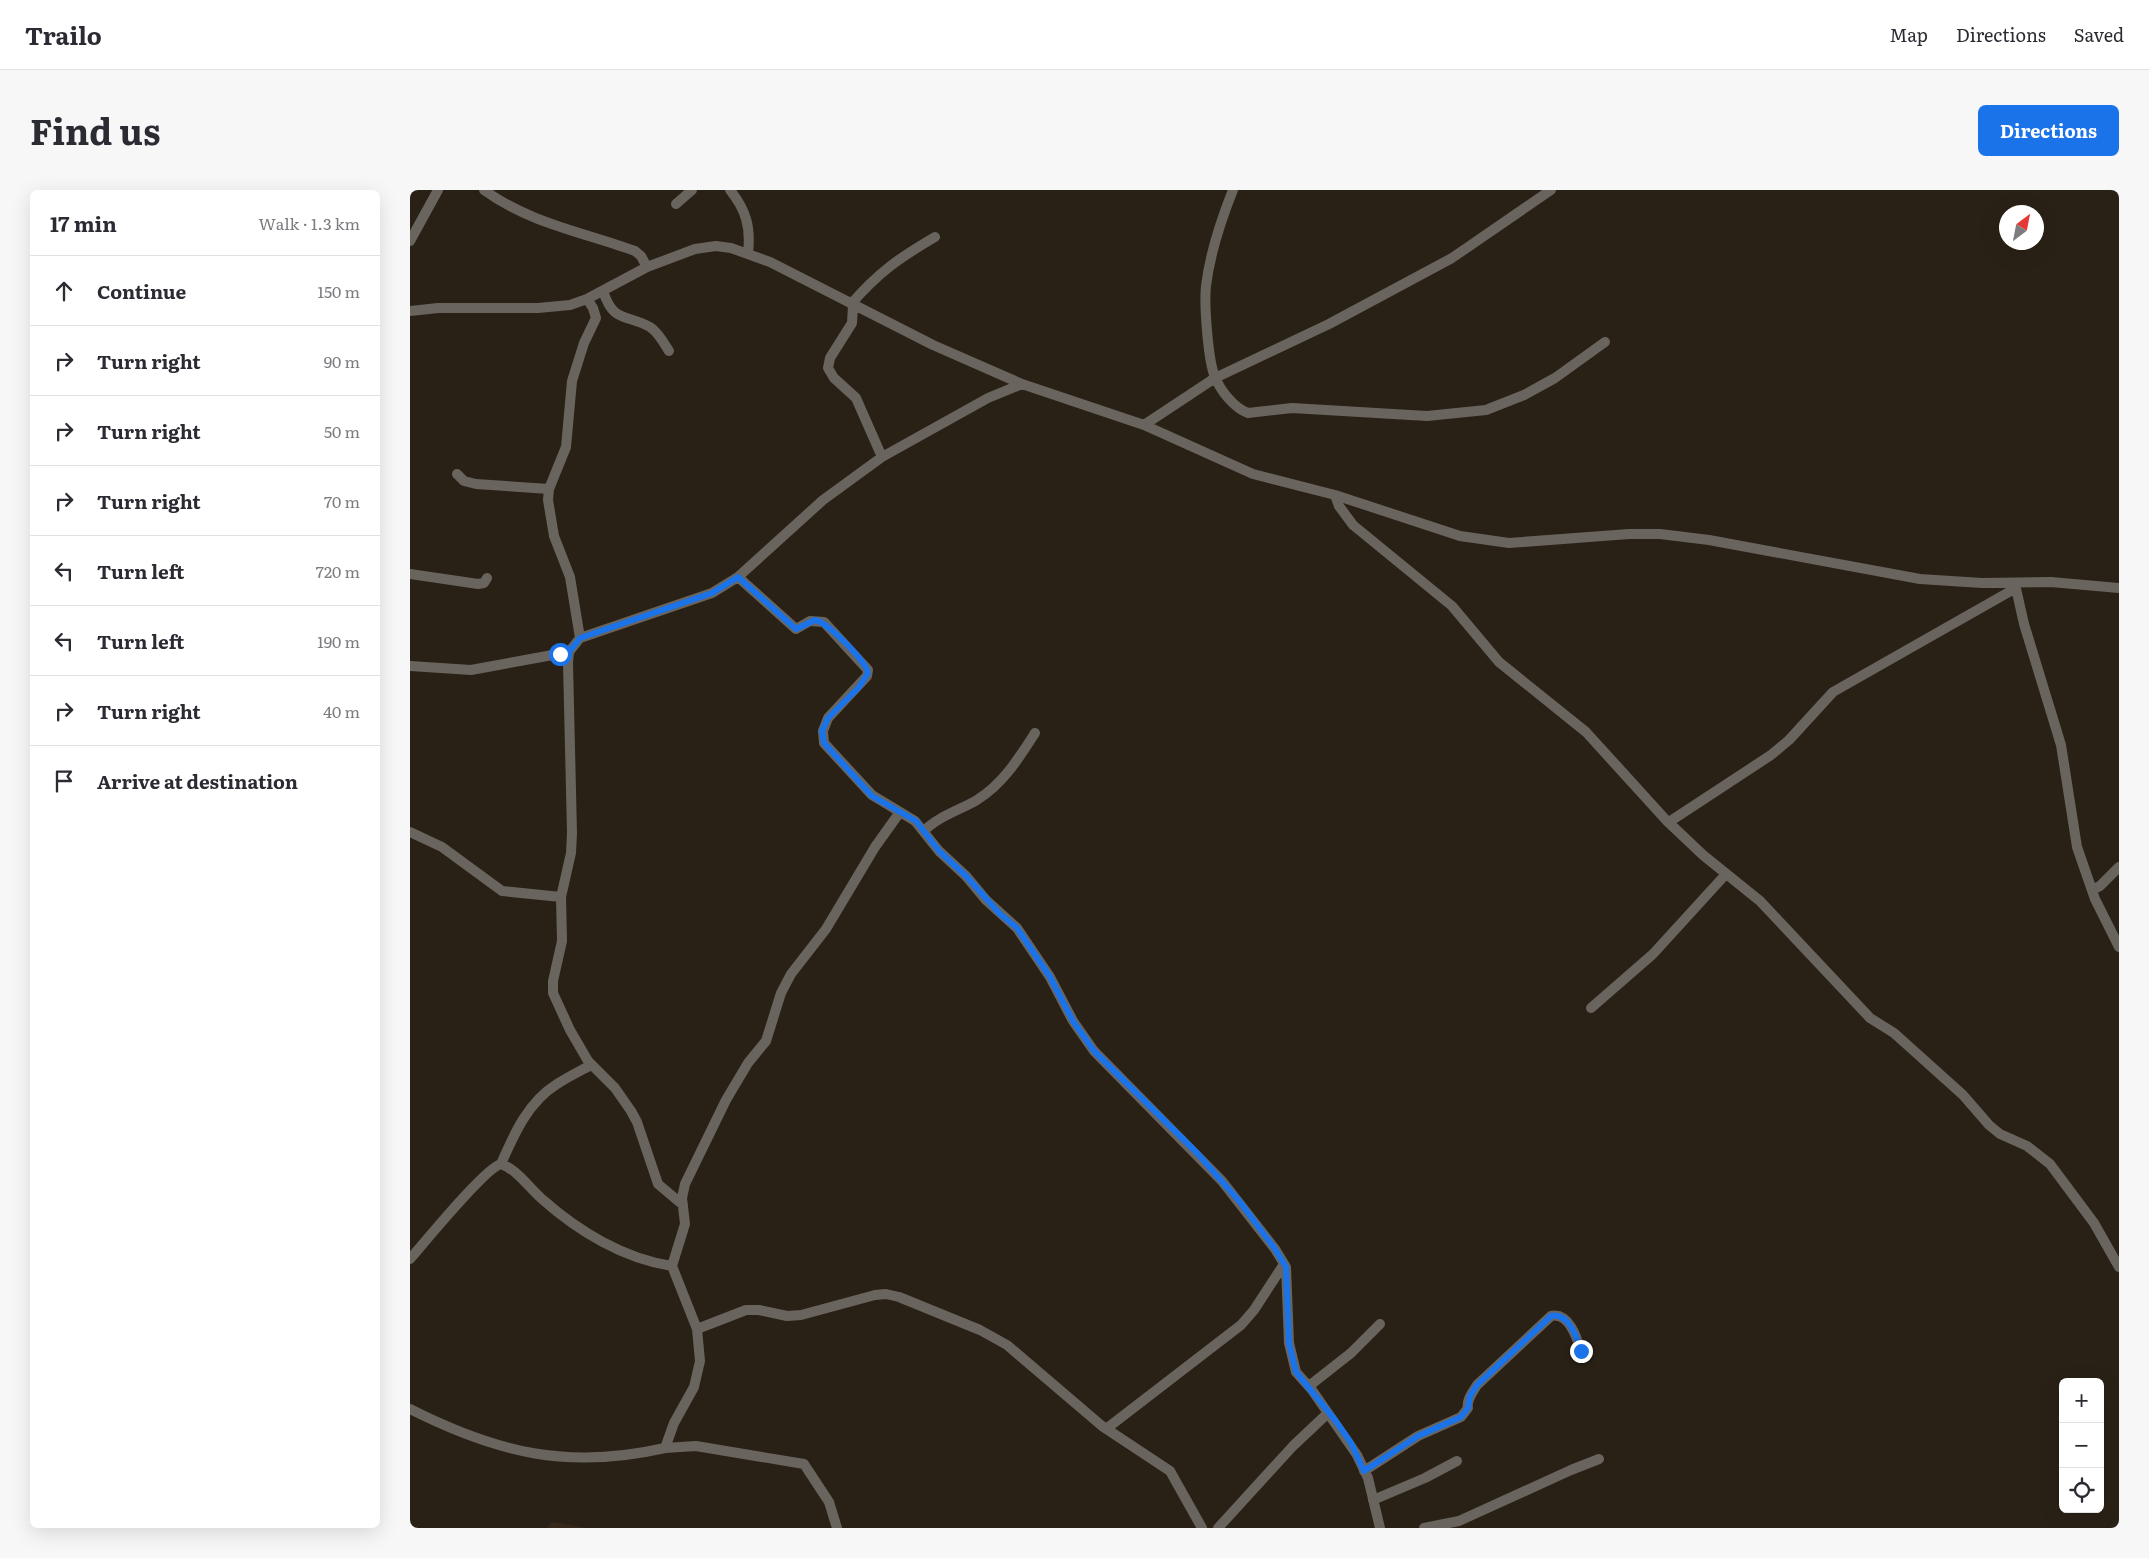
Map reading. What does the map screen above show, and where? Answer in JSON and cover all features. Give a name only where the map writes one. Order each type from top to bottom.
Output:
[{"type":"street","points":[[410,241],[438,190]]},
{"type":"street","points":[[484,190],[503,204],[527,216],[635,251],[641,256],[647,267]]},
{"type":"street","points":[[676,204],[692,190]]},
{"type":"street","points":[[730,190],[745,212],[748,224],[748,253]]},
{"type":"street","points":[[1233,190],[1218,232],[1206,285],[1206,314],[1215,378],[1236,406],[1248,413],[1292,408],[1403,416],[1445,416],[1486,410],[1510,402],[1555,378],[1605,342]]},
{"type":"street","points":[[1144,425],[1215,378],[1329,324],[1452,258],[1551,190]]},
{"type":"street","points":[[882,457],[856,398],[834,378],[828,368],[830,358],[852,323],[852,304],[874,278],[896,259],[935,237]]},
{"type":"street","points":[[410,311],[438,308],[556,307],[587,299],[647,267],[695,249],[716,246],[748,253],[981,367],[1022,384],[1144,425],[1253,474],[1335,495],[1444,531],[1488,541],[1532,543],[1621,534],[1660,534],[1709,540],[1920,579],[2015,585],[2051,582],[2119,588]]},
{"type":"street","points":[[603,291],[610,309],[622,317],[654,329],[669,351]]},
{"type":"street","points":[[580,638],[567,566],[552,529],[549,489],[566,447],[572,381],[584,344],[596,318],[594,308],[587,299]]},
{"type":"street","points":[[683,1205],[658,1184],[637,1122],[615,1088],[591,1065],[570,1030],[554,993],[553,981],[562,941],[561,897],[567,862],[571,853],[572,833],[569,652],[580,638],[712,593],[738,577],[823,500],[882,457],[988,398],[1022,384]]},
{"type":"street","points":[[457,474],[464,481],[476,484],[549,489]]},
{"type":"street","points":[[1335,495],[1353,525],[1452,606],[1505,668],[1576,721],[1668,822],[1726,874],[1760,901],[1870,1018],[1894,1033],[1963,1095],[1989,1125],[2000,1134],[2027,1146],[2050,1164],[2094,1223],[2119,1267]]},
{"type":"street","points":[[410,574],[478,584],[484,583],[487,578]]},
{"type":"street","points":[[738,577],[796,629],[810,621],[824,622],[866,667],[868,673],[865,680],[828,718],[822,736],[824,743],[867,791],[916,821],[939,851],[966,876],[986,900],[1022,933],[1050,977],[1073,1021],[1094,1051],[1222,1181],[1263,1232],[1284,1264],[1291,1359],[1298,1376],[1308,1386],[1351,1443],[1364,1471],[1380,1528]]},
{"type":"street","points":[[1668,822],[1772,755],[1789,740],[1832,692],[2015,585]]},
{"type":"street","points":[[2015,585],[2024,624],[2057,727],[2077,847],[2092,890],[2119,947]]},
{"type":"street","points":[[410,666],[471,670],[569,652]]},
{"type":"street","points":[[924,831],[933,823],[979,799],[994,786],[1012,768],[1035,733]]},
{"type":"street","points":[[665,1448],[674,1423],[697,1379],[700,1353],[697,1329],[672,1266],[685,1224],[683,1192],[690,1171],[748,1063],[764,1045],[787,980],[826,929],[874,847],[900,812]]},
{"type":"street","points":[[410,832],[442,848],[502,891],[561,897]]},
{"type":"street","points":[[2092,890],[2100,886],[2119,867]]},
{"type":"street","points":[[1591,1008],[1653,954],[1726,874]]},
{"type":"street","points":[[410,1259],[492,1168],[502,1164],[518,1128],[536,1102],[557,1084],[591,1065]]},
{"type":"street","points":[[502,1164],[514,1172],[557,1212],[603,1242],[639,1258],[672,1266]]},
{"type":"street","points":[[1106,1429],[1241,1324],[1254,1310],[1284,1264]]},
{"type":"street","points":[[697,1329],[746,1310],[759,1310],[787,1316],[802,1315],[874,1295],[891,1294],[980,1330],[1007,1345],[1106,1429],[1173,1474],[1202,1528]]},
{"type":"street","points":[[1364,1471],[1418,1436],[1461,1417],[1468,1408],[1470,1396],[1477,1385],[1551,1316],[1558,1315],[1566,1320],[1581,1351]]},
{"type":"street","points":[[1308,1386],[1351,1353],[1380,1324]]},
{"type":"street","points":[[410,1409],[456,1431],[546,1457],[615,1457],[665,1448],[696,1446],[804,1464],[829,1502],[837,1528]]},
{"type":"street","points":[[1218,1528],[1293,1446],[1328,1413]]},
{"type":"street","points":[[1424,1528],[1459,1520],[1571,1470],[1599,1460]]},
{"type":"street","points":[[1373,1500],[1425,1478],[1457,1461]]},
{"type":"shaded area","points":[[552,1522],[587,1528],[547,1528]]},
{"type":"route","points":[[560,654],[569,652],[580,638],[614,628],[712,593],[727,586],[738,577],[748,588],[769,603],[796,629],[810,621],[820,620],[824,622],[868,670],[865,680],[828,718],[822,731],[824,743],[872,796],[916,821],[939,851],[966,876],[999,913],[1017,928],[1027,940],[1050,977],[1085,1040],[1121,1079],[1197,1153],[1240,1202],[1275,1249],[1286,1267],[1289,1343],[1291,1359],[1296,1372],[1300,1379],[1312,1390],[1351,1443],[1364,1471],[1418,1436],[1461,1417],[1466,1412],[1470,1396],[1477,1385],[1523,1340],[1551,1316],[1558,1315],[1566,1320],[1581,1351]]}]
